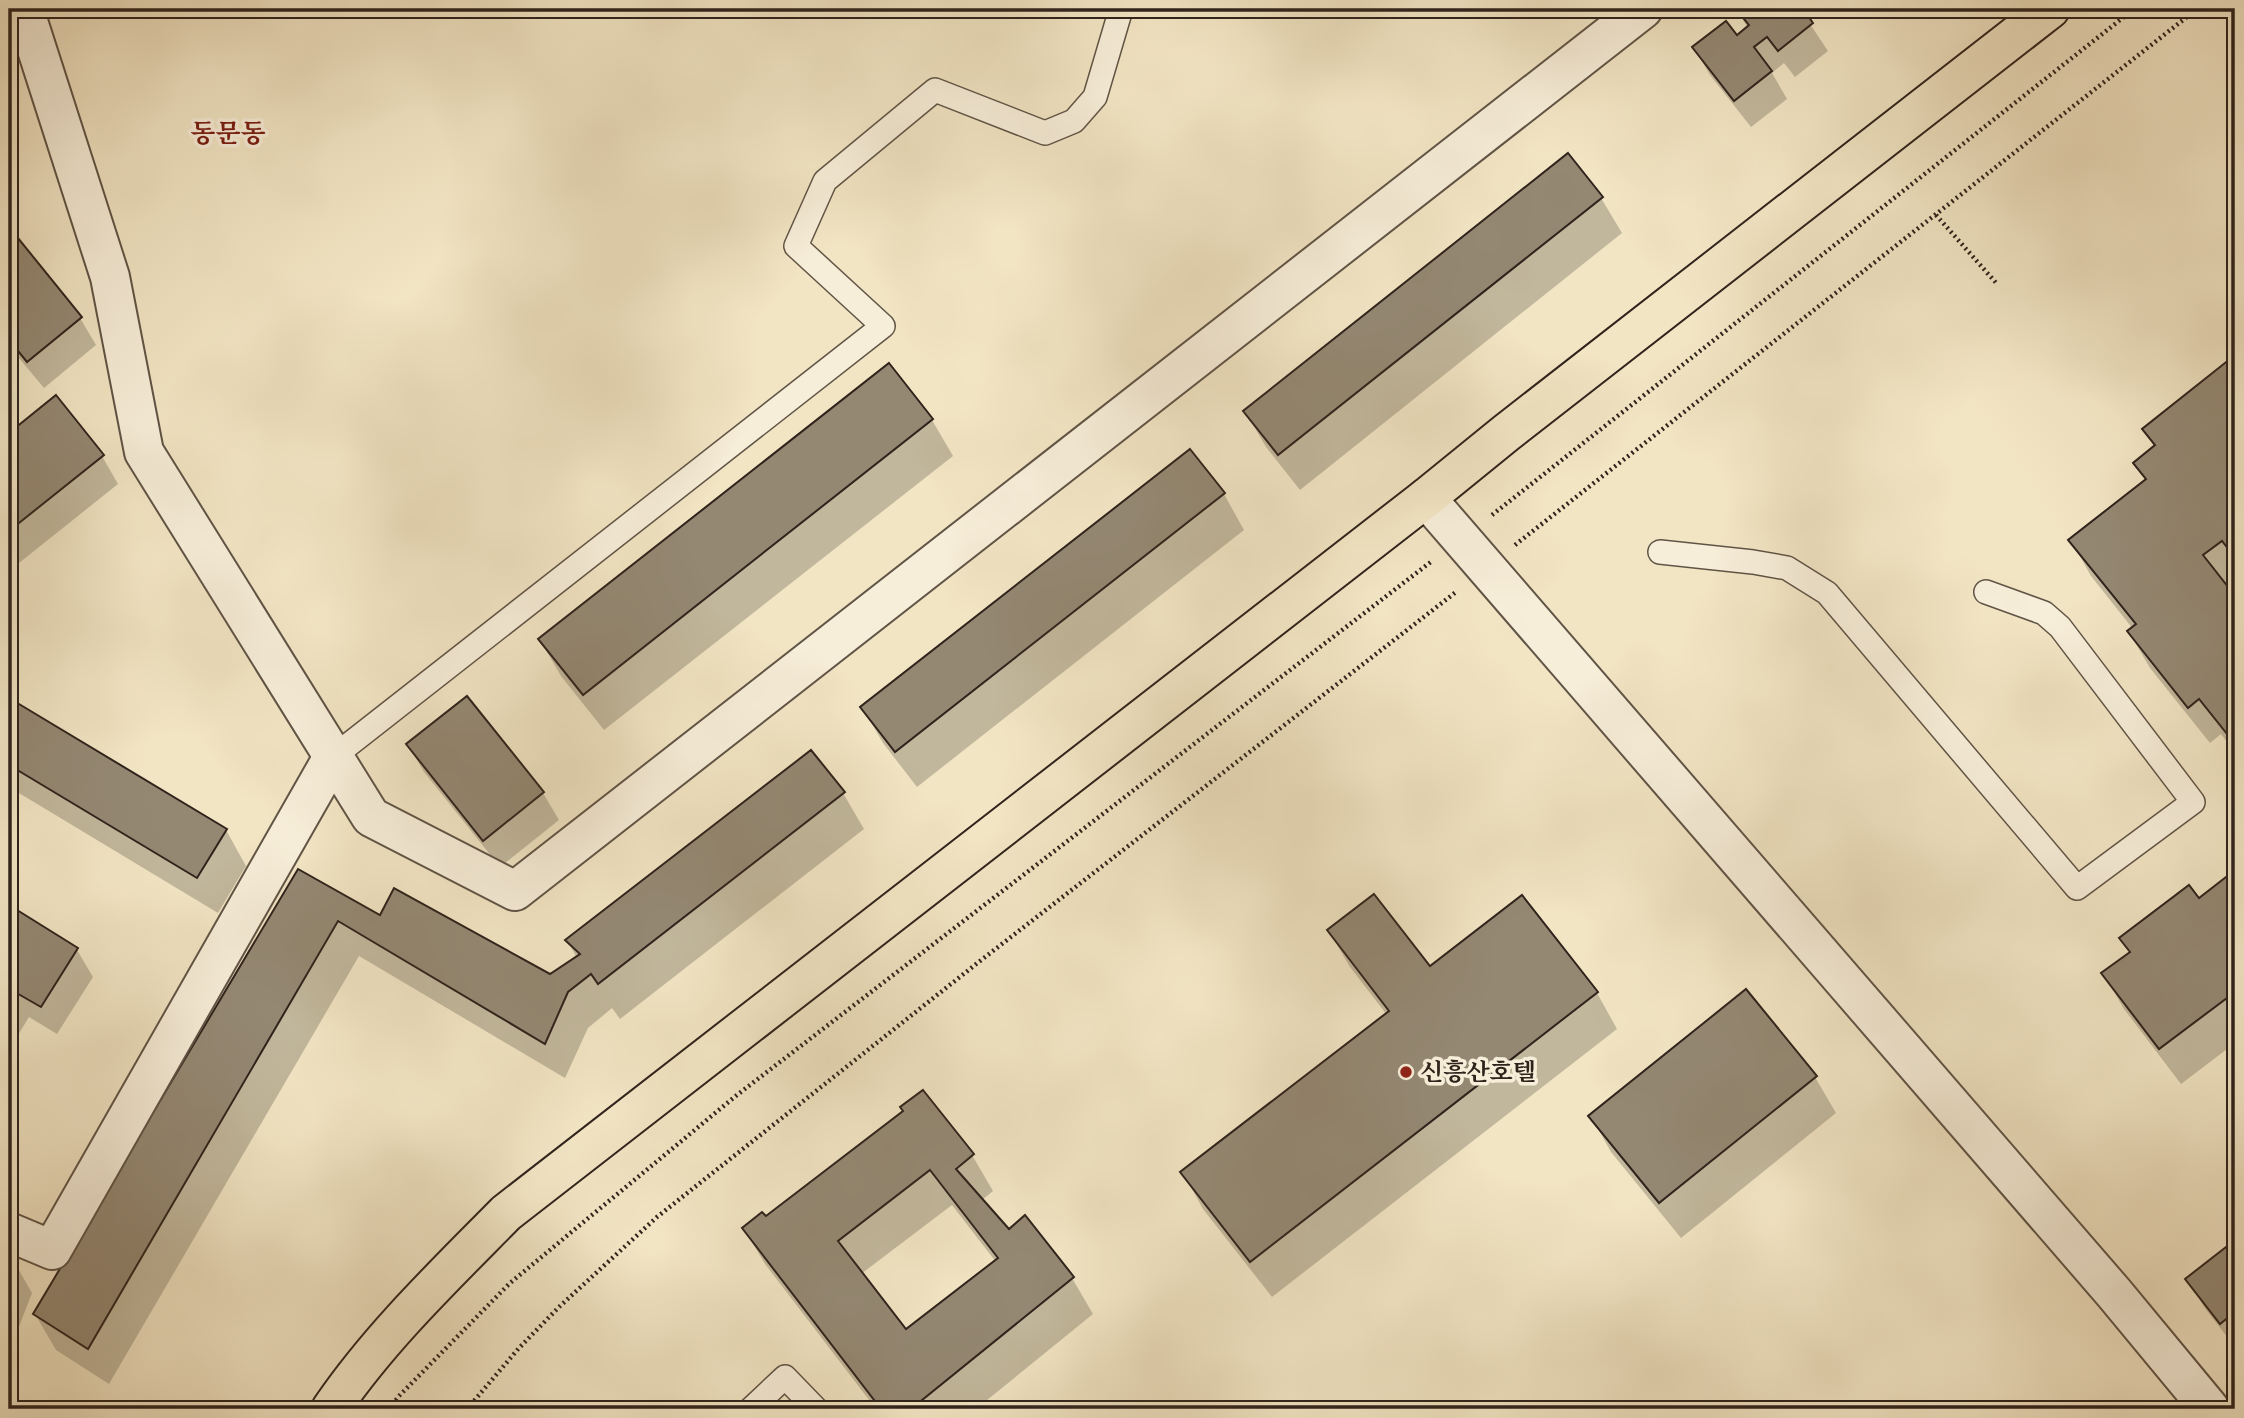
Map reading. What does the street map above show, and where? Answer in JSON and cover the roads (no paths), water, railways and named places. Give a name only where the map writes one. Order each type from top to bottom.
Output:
[{"type":"highway","points":[[331,1409],[349,1383],[439,1280],[506,1213],[2050,9]]},
{"type":"street","points":[[24,9],[110,277],[144,452],[371,817],[515,891],[1643,9]]},
{"type":"street","points":[[1426,498],[2114,1293],[2210,1409]]},
{"type":"street","points":[[9,1232],[52,1250],[334,757]]},
{"type":"lane","points":[[334,757],[883,326],[796,246],[825,181],[934,90],[1045,133],[1074,121],[1096,97],[1121,9]]},
{"type":"lane","points":[[1660,552],[1787,568],[1827,593],[2077,888],[2193,802],[2060,627],[2043,613],[1986,592]]},
{"type":"lane","points":[[751,1409],[785,1377],[816,1409]]},
{"type":"place","name":"신흥산호텔","points":[[1406,1072]]},
{"type":"district","name":"동문동","points":[[228,133]]}]
